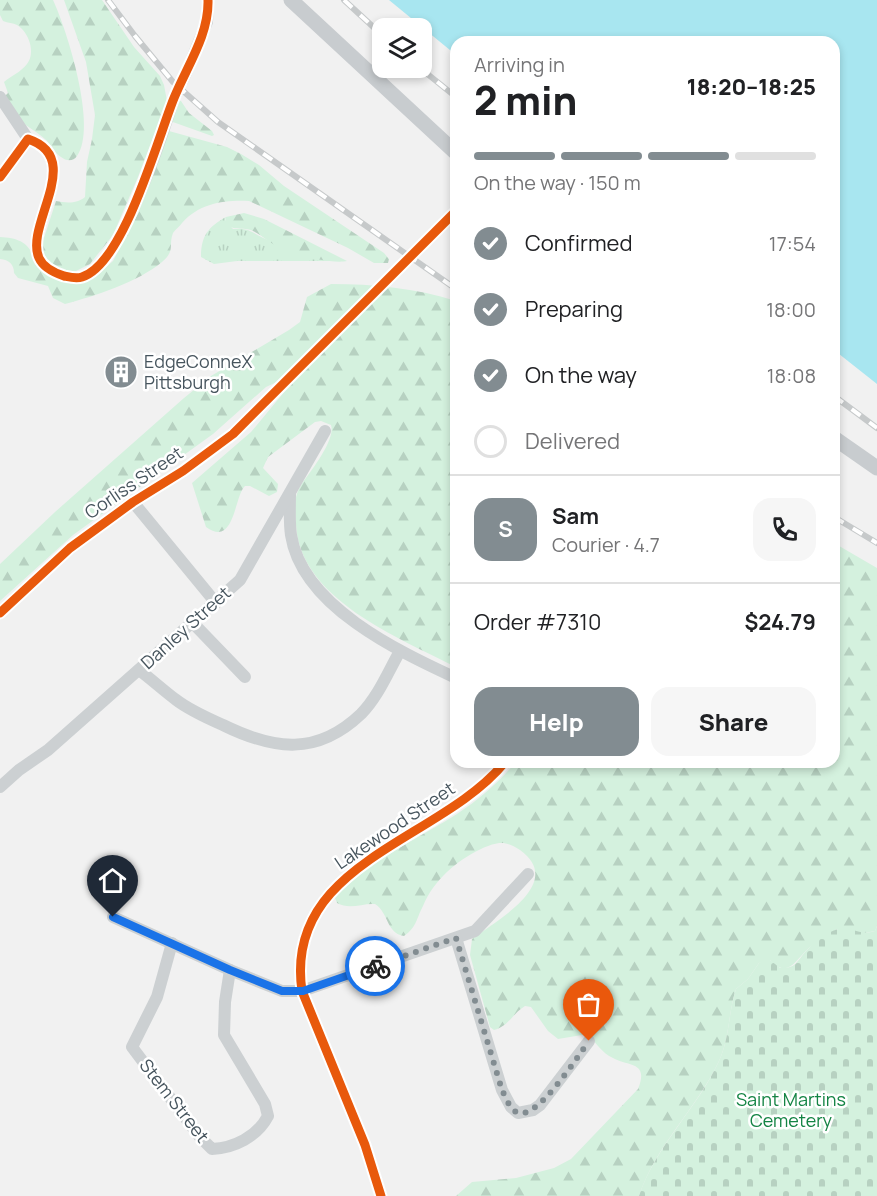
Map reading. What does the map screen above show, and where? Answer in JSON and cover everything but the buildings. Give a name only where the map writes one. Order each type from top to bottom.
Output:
[{"type":"main road","points":[[291,0],[450,147]]},
{"type":"main road","points":[[840,442],[877,468]]},
{"type":"street","points":[[186,73],[207,22],[208,0]]},
{"type":"street","points":[[0,97],[28,140],[43,148],[51,161],[52,186],[36,248],[45,267],[70,278],[82,277],[95,269],[109,254],[126,224],[174,98]]},
{"type":"street","points":[[0,177],[28,140]]},
{"type":"street","name":"Corliss Street","points":[[0,613],[70,548],[233,434],[287,380]]},
{"type":"street","name":"Danley Street","points":[[0,787],[19,770],[48,750],[240,580],[325,431]]},
{"type":"street","points":[[290,494],[291,536],[303,570],[332,604],[360,627],[400,651],[450,675]]},
{"type":"street","points":[[133,502],[216,603]]},
{"type":"street","points":[[192,622],[244,677]]},
{"type":"street","points":[[140,670],[176,700],[242,735],[278,746],[305,744],[328,738],[363,712],[400,651]]},
{"type":"street","name":"Lakewood Street","points":[[381,1196],[364,1145],[303,991],[299,970],[304,939],[323,902],[335,887],[374,857],[466,798],[491,779],[500,768]]},
{"type":"street","points":[[113,917],[282,991],[303,991],[475,931],[528,874]]},
{"type":"street","points":[[456,938],[502,1090],[511,1107],[518,1113],[525,1113],[540,1105],[589,1041]]},
{"type":"street","name":"Stem Street","points":[[172,944],[157,997],[132,1047],[199,1136],[212,1149],[229,1148],[246,1139],[263,1124],[268,1116],[265,1104],[224,1035],[225,1002],[230,970]]},
{"type":"green space","points":[[0,0],[53,0],[66,33],[82,102],[83,142],[74,159],[67,160],[54,151],[43,137],[20,120],[4,97],[8,93],[4,82],[27,64],[31,49],[28,38],[21,28],[3,21],[0,15]]},
{"type":"green space","points":[[64,0],[102,0],[134,47],[160,76],[167,101],[113,235],[90,264],[74,272],[66,272],[55,267],[47,260],[43,251],[43,241],[56,201],[75,202],[85,197],[87,162],[95,115],[86,62]]},
{"type":"green space","points":[[178,101],[181,101],[189,113],[214,135],[170,121]]},
{"type":"green space","points":[[169,131],[227,147],[241,154],[259,165],[284,186],[384,253],[389,259],[388,263],[374,263],[348,248],[249,201],[222,202],[197,211],[173,233],[170,251],[162,262],[129,282],[65,304],[53,298],[48,286],[18,278],[10,263],[0,259],[0,237],[22,242],[30,249],[35,260],[87,280],[98,274],[113,261],[135,219]]},
{"type":"green space","points":[[244,213],[264,219],[347,261],[324,260],[289,252],[251,230],[234,228],[225,223],[226,217]]},
{"type":"green space","points":[[226,217],[225,220],[233,229],[248,230],[292,249],[333,261],[237,261],[214,264],[201,257],[202,243],[210,229]]},
{"type":"green space","points":[[331,284],[394,288],[450,299],[450,664],[381,629],[356,613],[333,595],[315,574],[302,551],[296,525],[297,495],[330,439],[331,425],[321,421],[315,422],[268,457],[263,468],[278,484],[277,492],[269,496],[250,486],[245,486],[228,526],[223,531],[216,532],[206,527],[192,483],[251,432],[290,385],[281,380],[266,387],[213,434],[73,535],[0,601],[0,564],[55,512],[211,376],[300,322],[307,297]]},
{"type":"green space","points":[[840,546],[877,568],[877,926],[875,931],[860,934],[837,929],[809,948],[787,968],[776,966],[770,960],[759,963],[748,979],[736,989],[719,1061],[710,1079],[656,1159],[639,1196],[456,1196],[472,1182],[516,1178],[554,1168],[571,1159],[638,1089],[641,1080],[641,1074],[636,1066],[609,1056],[588,1034],[558,1039],[548,1031],[531,1007],[525,1006],[499,1028],[494,1030],[490,1027],[470,955],[472,939],[510,912],[531,888],[535,875],[532,863],[520,850],[505,843],[492,845],[455,865],[433,888],[414,926],[404,936],[394,931],[383,912],[375,904],[347,906],[337,903],[335,898],[344,887],[373,864],[457,814],[496,783],[510,768],[840,768]]},
{"type":"green space","name":"Saint Martins Cemetery","points":[[877,926],[877,1196],[639,1196],[656,1160],[700,1095],[719,1061],[736,989],[764,960],[770,960],[780,968],[791,967],[817,941],[834,930],[847,928],[863,933],[875,931]]},
{"type":"water","points":[[389,0],[877,0],[877,384],[840,355],[840,36],[450,36],[450,50],[432,35],[432,18],[411,18]]},
{"type":"tunnel","points":[[174,98],[186,73]]},
{"type":"tunnel","points":[[287,380],[450,217]]},
{"type":"railway","points":[[108,0],[173,82],[218,122],[450,285]]},
{"type":"railway","points":[[344,0],[372,26]]},
{"type":"railway","points":[[432,78],[450,92]]},
{"type":"railway","points":[[840,400],[877,428]]},
{"type":"railway","points":[[840,521],[877,543]]},
{"type":"cycle path","points":[[0,177],[28,139],[45,148],[52,161],[53,176],[39,228],[37,244],[39,258],[50,269],[70,277],[82,277],[97,267],[112,249],[138,197],[174,98],[201,38],[208,0]]},
{"type":"cycle path","points":[[0,613],[70,548],[233,434],[450,217]]},
{"type":"cycle path","points":[[381,1196],[365,1145],[302,991],[303,947],[317,912],[341,883],[372,858],[444,813],[477,789],[499,768]]},
{"type":"way so far","points":[[375,966],[456,938],[502,1090],[511,1107],[518,1113],[525,1113],[540,1105],[589,1041]]},
{"type":"place","name":"EdgeConneX Pittsburgh","points":[[121,372]]},
{"type":"route","points":[[113,917],[282,991],[303,991],[375,966]]}]
